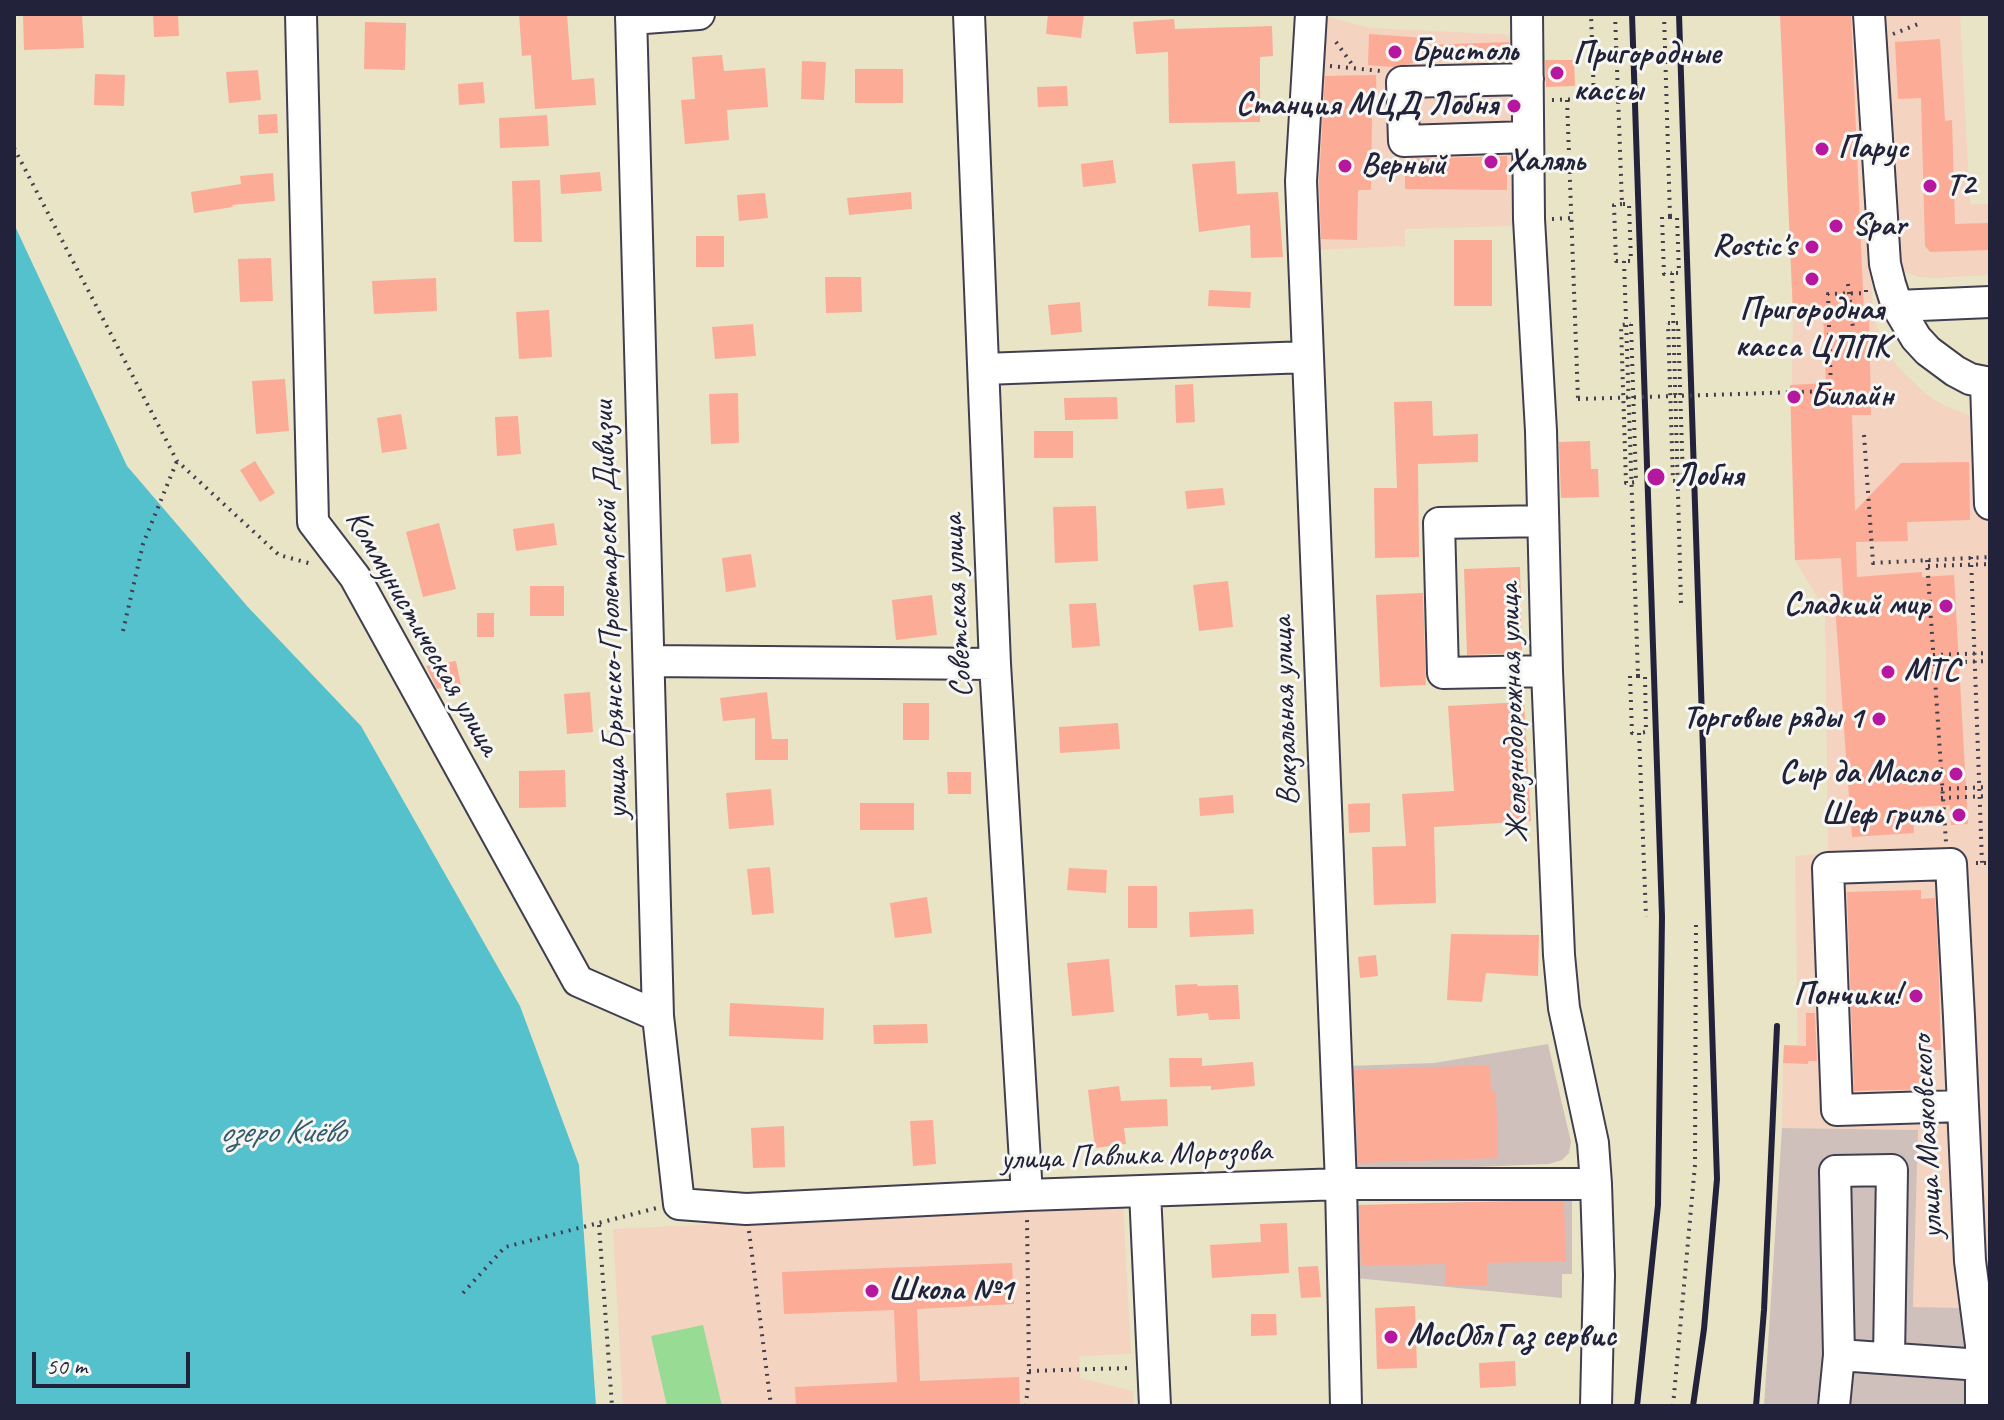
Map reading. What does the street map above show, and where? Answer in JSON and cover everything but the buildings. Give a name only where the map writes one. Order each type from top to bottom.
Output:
[{"type":"street","name":"Коммунистическая улица","points":[[301,14],[313,522],[355,577],[578,981],[658,1016]]},
{"type":"street","points":[[631,17],[699,14]]},
{"type":"street","name":"Советская улица","points":[[969,14],[995,664],[1027,1202]]},
{"type":"street","name":"Вокзальная улица","points":[[1311,14],[1301,181],[1341,1184],[1346,1406]]},
{"type":"street","name":"Железнодорожная улица","points":[[1527,14],[1529,219],[1547,671],[1564,1008],[1593,1143],[1596,1184],[1599,1275],[1596,1406]]},
{"type":"street","name":"улица Брянско-Пролетарской Дивизии","points":[[631,17],[658,1016],[679,1204]]},
{"type":"street","points":[[1878,25],[1885,264],[1897,306],[1916,338],[1955,371],[1988,383],[1990,504]]},
{"type":"street","points":[[1528,79],[1402,82],[1404,141],[1528,137]]},
{"type":"street","points":[[1897,306],[1990,302]]},
{"type":"street","points":[[984,369],[1307,357]]},
{"type":"street","points":[[1543,521],[1439,523],[1439,553],[1443,673],[1547,671]]},
{"type":"street","points":[[649,661],[995,664]]},
{"type":"street","points":[[1951,864],[1828,868],[1837,1110],[1962,1106]]},
{"type":"street","name":"улица Маяковского","points":[[1951,864],[1970,1261],[1984,1352],[1981,1406]]},
{"type":"street","points":[[1834,1406],[1839,1355],[1835,1171],[1892,1170],[1889,1358]]},
{"type":"street","name":"улица Павлика Морозова","points":[[679,1204],[746,1209],[1027,1202],[1145,1192],[1341,1184],[1596,1184]]},
{"type":"street","points":[[1145,1192],[1155,1406]]},
{"type":"street","points":[[1970,1261],[1990,1288]]},
{"type":"street","points":[[1839,1355],[1889,1358],[1984,1352]]},
{"type":"path","points":[[1575,100],[1594,99],[1591,14]]},
{"type":"path","points":[[1615,14],[1622,204]]},
{"type":"path","points":[[1664,14],[1670,217]]},
{"type":"path","points":[[1878,25],[1918,24]]},
{"type":"path","points":[[1308,66],[1378,69],[1402,82]]},
{"type":"path","points":[[1567,100],[1578,399],[1831,391],[1828,294],[1866,293],[1865,284]]},
{"type":"path","points":[[14,148],[177,461],[279,555],[355,577]]},
{"type":"path","points":[[1622,204],[1629,204],[1631,261],[1616,261],[1614,205],[1622,204]]},
{"type":"path","points":[[1662,217],[1670,217],[1677,217],[1679,273],[1664,274],[1662,217]]},
{"type":"path","points":[[1624,261],[1638,676]]},
{"type":"path","points":[[1672,273],[1681,603]]},
{"type":"path","points":[[1848,284],[1853,328]]},
{"type":"path","points":[[1668,323],[1673,323],[1678,323],[1683,481],[1673,481],[1668,339],[1668,323]]},
{"type":"path","points":[[1631,324],[1636,482],[1631,483],[1626,483],[1621,325],[1626,325],[1631,324]]},
{"type":"path","points":[[1864,435],[1873,563],[1990,564]]},
{"type":"path","points":[[123,631],[143,544],[177,461]]},
{"type":"path","points":[[1971,557],[1982,863]]},
{"type":"path","points":[[1927,563],[1990,557]]},
{"type":"path","points":[[1927,563],[1941,798],[1951,864]]},
{"type":"path","points":[[1933,655],[1990,653]]},
{"type":"path","points":[[1933,663],[1990,661]]},
{"type":"path","points":[[1630,676],[1645,676],[1646,732],[1639,733],[1632,733],[1630,676]]},
{"type":"path","points":[[1639,733],[1646,917]]},
{"type":"path","points":[[1941,789],[1990,787]]},
{"type":"path","points":[[1941,798],[1990,796]]},
{"type":"path","points":[[1673,1406],[1695,1165],[1696,920]]},
{"type":"path","points":[[1026,1406],[1029,1371],[1027,1202]]},
{"type":"path","points":[[463,1293],[505,1247],[599,1225],[627,1214],[679,1204]]},
{"type":"path","points":[[746,1209],[771,1406]]},
{"type":"path","points":[[599,1225],[612,1406]]},
{"type":"path","points":[[1029,1371],[1153,1367]]},
{"type":"shaded area","points":[[1317,14],[1370,28],[1517,35],[1516,226],[1405,229],[1405,246],[1311,250]]},
{"type":"shaded area","points":[[1780,14],[1858,14],[1873,311],[1878,330],[1897,366],[1926,394],[1943,405],[1990,423],[1990,1329],[1965,1308],[1913,1307],[1918,1130],[1782,1128],[1783,1063],[1798,1063],[1795,856],[1828,850],[1825,610],[1795,560],[1791,440],[1793,314]]},
{"type":"shaded area","points":[[1883,14],[1960,14],[1970,204],[1990,204],[1990,275],[1919,277],[1906,272],[1900,265]]},
{"type":"shaded area","points":[[1548,1044],[1571,1142],[1569,1153],[1562,1160],[1549,1164],[1351,1172],[1347,1066],[1434,1063]]},
{"type":"shaded area","points":[[1782,1128],[1918,1130],[1913,1307],[1966,1308],[1971,1406],[1764,1406]]},
{"type":"shaded area","points":[[1572,1199],[1572,1274],[1562,1274],[1562,1298],[1355,1278],[1352,1206]]},
{"type":"shaded area","name":"Школа №1","points":[[1123,1204],[1131,1354],[1079,1356],[1080,1378],[1133,1391],[1134,1406],[623,1406],[613,1229]]},
{"type":"green space","points":[[703,1325],[722,1406],[667,1406],[651,1336]]},
{"type":"water","name":"озеро Киёво","points":[[14,224],[127,466],[247,606],[361,726],[520,1006],[579,1165],[596,1406],[14,1406]]},
{"type":"railway","points":[[1632,14],[1662,917],[1658,1205],[1637,1406]]},
{"type":"railway","points":[[1679,14],[1717,1179],[1704,1329],[1693,1406]]},
{"type":"railway","points":[[1756,1406],[1764,1310],[1777,1026]]},
{"type":"place","name":"Бристоль","points":[[1395,52]]},
{"type":"place","name":"Пригородные кассы","points":[[1557,73]]},
{"type":"place","name":"Станция МЦД Лобня","points":[[1514,106]]},
{"type":"place","name":"Парус","points":[[1822,149]]},
{"type":"place","name":"Халяль","points":[[1491,162]]},
{"type":"place","name":"Верный","points":[[1345,166]]},
{"type":"place","name":"T2","points":[[1930,186]]},
{"type":"place","name":"Spar","points":[[1836,226]]},
{"type":"place","name":"Rostic's","points":[[1812,247]]},
{"type":"place","name":"Пригородная касса ЦППК","points":[[1812,279]]},
{"type":"place","name":"Билайн","points":[[1794,397]]},
{"type":"place","name":"Лобня","points":[[1656,477]]},
{"type":"place","name":"Сладкий мир","points":[[1946,606]]},
{"type":"place","name":"МТС","points":[[1888,672]]},
{"type":"place","name":"Торговые ряды 1","points":[[1879,719]]},
{"type":"place","name":"Сыр да Масло","points":[[1956,774]]},
{"type":"place","name":"Шеф гриль","points":[[1959,815]]},
{"type":"place","name":"Пончики!","points":[[1916,996]]},
{"type":"place","name":"Школа №1","points":[[872,1291]]},
{"type":"place","name":"МосОблГаз сервис","points":[[1391,1337]]}]
